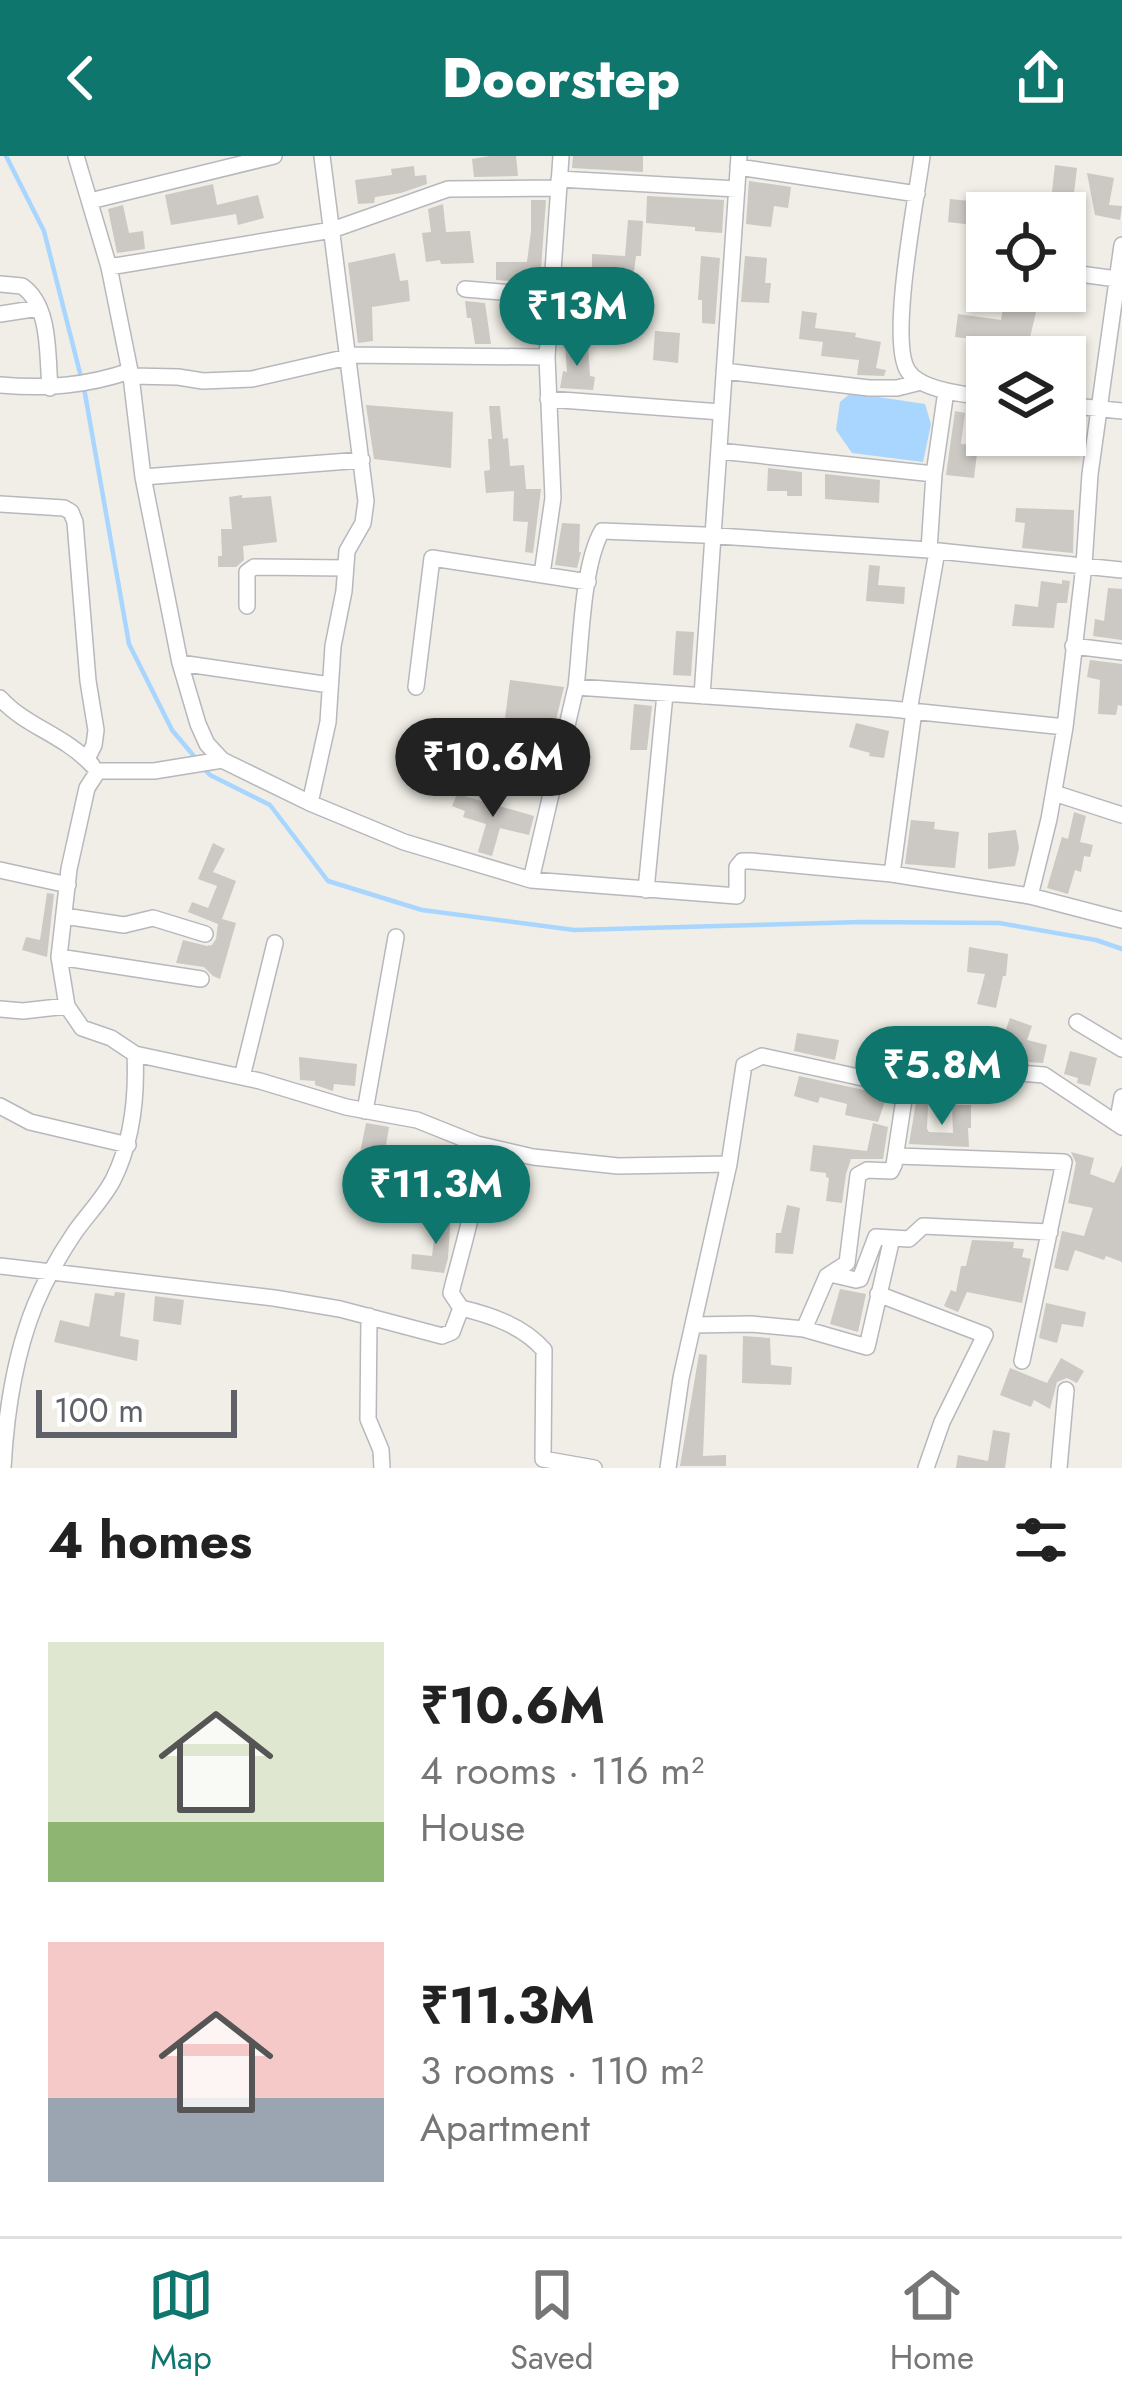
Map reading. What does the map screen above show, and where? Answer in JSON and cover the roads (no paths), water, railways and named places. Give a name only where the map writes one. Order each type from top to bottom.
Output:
[{"type":"street","points":[[76,156],[109,268],[180,663],[198,724],[207,744],[222,760],[404,842],[531,880],[736,896],[737,868],[742,861],[892,874],[1030,896],[1122,920]]},
{"type":"street","points":[[89,201],[274,156]]},
{"type":"street","points":[[310,803],[328,722],[347,551],[363,523],[366,501],[322,156]]},
{"type":"street","points":[[542,574],[553,499],[547,357],[561,156]]},
{"type":"street","points":[[922,156],[901,335],[908,372],[920,382],[966,394]]},
{"type":"street","points":[[702,696],[739,162],[917,194]]},
{"type":"street","points":[[109,268],[332,230],[448,189],[559,183],[737,190]]},
{"type":"street","points":[[1030,896],[1065,727],[1090,474],[1122,245]]},
{"type":"street","points":[[1086,277],[1118,285]]},
{"type":"street","points":[[0,284],[22,286],[32,293],[44,324],[50,388]]},
{"type":"street","points":[[465,289],[550,296]]},
{"type":"street","points":[[0,314],[39,308]]},
{"type":"street","points":[[0,385],[74,386],[130,374],[203,382],[240,380],[348,356],[547,357]]},
{"type":"street","points":[[724,371],[869,388],[920,382]]},
{"type":"street","points":[[892,874],[933,551],[934,474],[946,391]]},
{"type":"street","points":[[548,399],[722,412]]},
{"type":"street","points":[[1086,407],[1122,411]]},
{"type":"street","points":[[719,451],[934,474]]},
{"type":"street","points":[[143,477],[362,460]]},
{"type":"street","points":[[0,504],[64,508],[76,522],[96,730],[69,869],[59,957],[67,1006],[82,1028],[111,1038],[135,1054],[417,1120],[477,1144],[533,1157],[618,1166],[729,1164]]},
{"type":"street","points":[[531,880],[576,687],[588,582],[602,531],[933,551],[1122,570]]},
{"type":"street","points":[[416,687],[432,558],[588,582]]},
{"type":"street","points":[[247,606],[250,568],[345,568]]},
{"type":"street","points":[[1073,646],[1122,652]]},
{"type":"street","points":[[180,663],[330,685]]},
{"type":"street","points":[[576,687],[1065,727]]},
{"type":"street","points":[[646,890],[665,694]]},
{"type":"street","points":[[0,699],[10,710],[74,746],[92,765],[154,772],[222,760]]},
{"type":"street","points":[[1054,793],[1122,815]]},
{"type":"street","points":[[0,870],[68,885]]},
{"type":"street","points":[[64,916],[124,925],[153,917],[205,934]]},
{"type":"street","points":[[365,1111],[396,937]]},
{"type":"street","points":[[242,1077],[275,943]]},
{"type":"street","points":[[59,957],[201,979]]},
{"type":"street","points":[[0,1031],[3,1010],[67,1006]]},
{"type":"street","points":[[1077,1022],[1122,1049]]},
{"type":"street","points":[[3,1468],[3,1411],[36,1302],[73,1235],[112,1183],[128,1145],[135,1054]]},
{"type":"street","points":[[668,1468],[681,1378],[729,1164],[744,1065],[762,1056],[932,1093],[1005,1072],[1044,1075],[1120,1125],[1122,1097]]},
{"type":"street","points":[[804,1329],[824,1280],[847,1263],[858,1175],[867,1170],[891,1171],[906,1086]]},
{"type":"street","points":[[0,1106],[30,1122],[128,1145]]},
{"type":"street","points":[[477,1144],[481,1154],[474,1195],[451,1293],[461,1308],[489,1314],[533,1338],[544,1351],[543,1463],[594,1468]]},
{"type":"street","points":[[897,1156],[1064,1162],[1022,1361]]},
{"type":"street","points":[[830,1274],[860,1279],[876,1237],[909,1238],[923,1226],[1050,1232]]},
{"type":"street","points":[[693,1325],[804,1329],[866,1347],[892,1238]]},
{"type":"street","points":[[0,1266],[274,1298],[370,1316],[442,1336],[452,1332],[461,1308]]},
{"type":"street","points":[[878,1294],[985,1335],[942,1422],[926,1468]]},
{"type":"street","points":[[370,1316],[367,1409],[382,1468]]},
{"type":"street","points":[[1059,1468],[1066,1390]]},
{"type":"water","points":[[851,393],[925,404],[931,424],[923,462],[852,453],[836,430],[840,402]]},
{"type":"waterway","points":[[6,156],[44,231],[81,377]]},
{"type":"waterway","points":[[84,388],[129,644],[172,730],[198,761]]},
{"type":"waterway","points":[[205,770],[270,805],[328,881],[422,910],[574,930],[999,923],[1122,949]]}]
